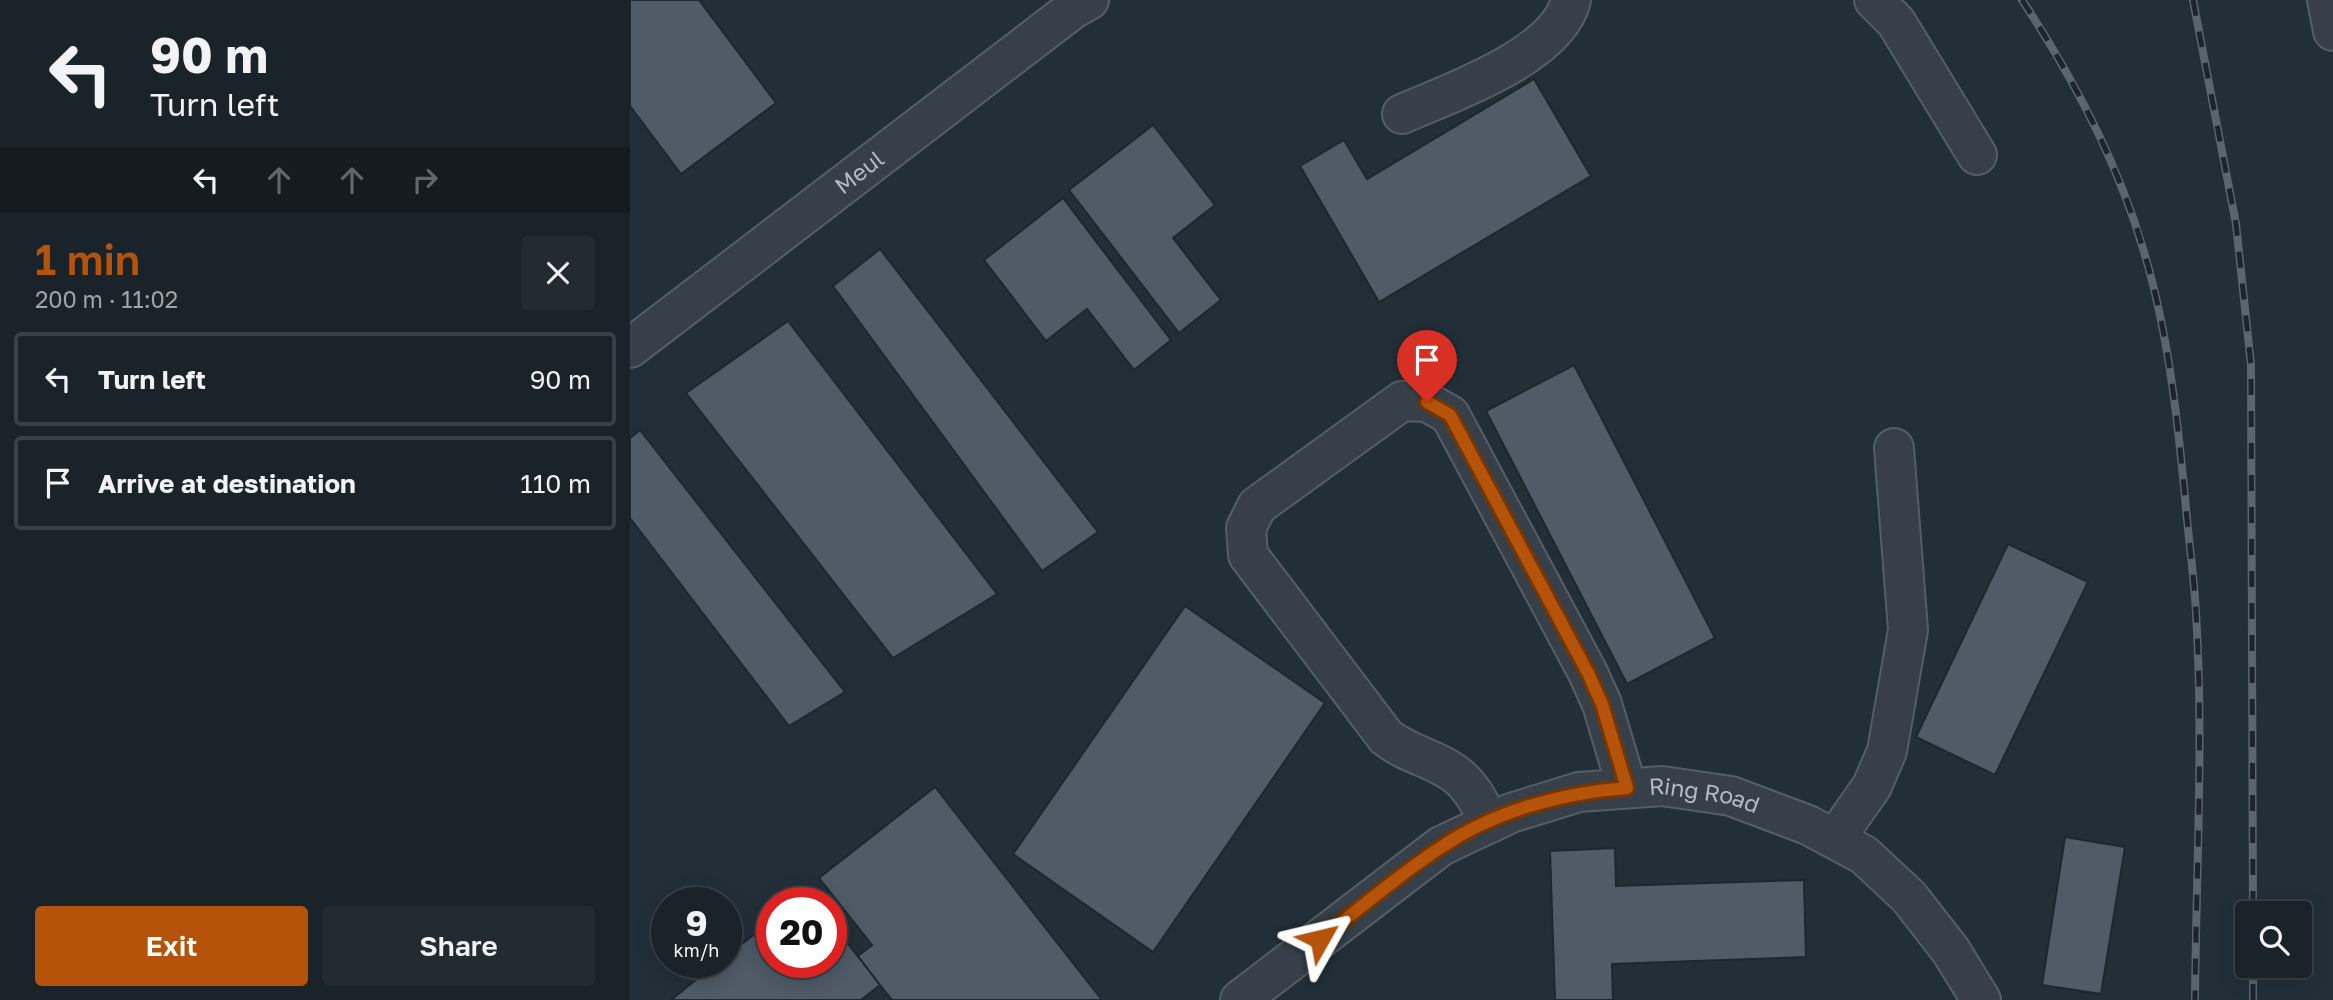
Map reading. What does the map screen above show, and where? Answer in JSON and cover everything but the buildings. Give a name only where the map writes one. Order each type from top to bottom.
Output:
[{"type":"street","name":"Meul","points":[[630,348],[1073,9],[1089,0]]},
{"type":"street","points":[[1402,114],[1475,82],[1521,56],[1550,36],[1571,0]]},
{"type":"street","points":[[1874,0],[1896,22],[1977,155]]},
{"type":"street","points":[[2327,0],[2333,31]]},
{"type":"street","points":[[1490,822],[1471,790],[1457,775],[1398,747],[1386,737],[1248,555],[1246,528],[1257,506],[1402,401],[1427,402],[1450,415],[1588,673],[1602,704],[1627,788]]},
{"type":"street","points":[[1835,839],[1872,786],[1887,751],[1908,629],[1894,448]]},
{"type":"street","name":"Ring Road","points":[[1240,1000],[1441,846],[1511,813],[1579,792],[1661,786],[1731,796],[1808,825],[1864,855],[1909,897],[1951,951],[1981,1000]]},
{"type":"railway","points":[[2022,0],[2076,90],[2121,186],[2144,252],[2165,343],[2182,466],[2198,661],[2195,1000]]},
{"type":"railway","points":[[2193,0],[2236,224],[2251,365],[2253,901]]},
{"type":"railway","points":[[2253,978],[2253,1000]]},
{"type":"route","points":[[1320,939],[1441,846],[1511,813],[1579,792],[1627,788],[1602,704],[1588,673],[1450,415],[1427,402]]}]
